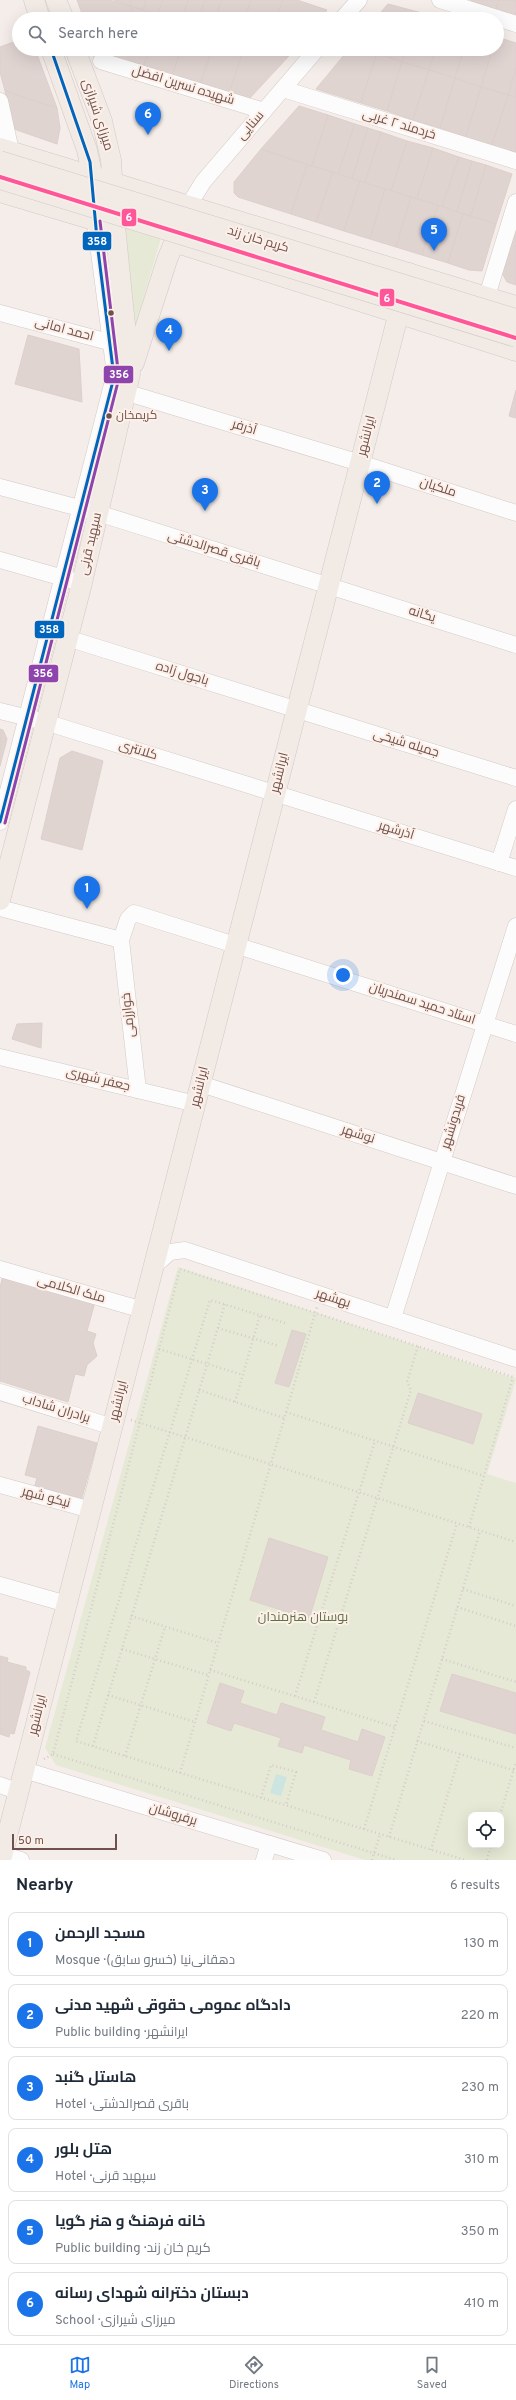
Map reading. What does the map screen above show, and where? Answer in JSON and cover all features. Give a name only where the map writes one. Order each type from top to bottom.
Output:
[{"type":"main road","points":[[34,0],[38,12]]},
{"type":"main road","points":[[56,0],[61,12]]},
{"type":"main road","name":"میرزای شیرازی","points":[[54,56],[80,128],[92,174],[95,222]]},
{"type":"main road","name":"میرزای شیرازی","points":[[78,56],[102,120],[108,141],[114,182]]},
{"type":"main road","name":"کریم خان زند","points":[[4,153],[92,174],[516,306]]},
{"type":"main road","name":"کریم خان زند","points":[[4,153],[516,319]]},
{"type":"main road","points":[[42,206],[60,205],[69,193],[71,181],[69,177],[55,164]]},
{"type":"main road","name":"کریم خان زند","points":[[0,179],[516,337]]},
{"type":"main road","name":"سپهبد قرنی","points":[[0,900],[36,720],[67,638],[82,583],[90,511],[129,383],[120,345],[114,182]]},
{"type":"main road","points":[[0,192],[95,222],[115,226]]},
{"type":"main road","points":[[129,383],[174,242],[189,205]]},
{"type":"main road","points":[[174,242],[398,315],[516,351]]},
{"type":"main road","name":"ایرانشهر","points":[[6,1857],[24,1770],[409,273]]},
{"type":"street","points":[[440,0],[478,12]]},
{"type":"street","points":[[346,12],[352,1]]},
{"type":"street","points":[[504,20],[516,24]]},
{"type":"street","name":"سنایی","points":[[189,205],[203,182],[311,56]]},
{"type":"street","name":"شهیده نسرین افضل","points":[[101,61],[264,111]]},
{"type":"street","name":"خردمند ۲ غربی","points":[[283,89],[516,161]]},
{"type":"street","points":[[0,100],[4,153]]},
{"type":"street","points":[[486,296],[516,202]]},
{"type":"street","points":[[0,822],[36,720],[63,578],[90,511],[112,390],[114,366],[120,345],[95,222]]},
{"type":"street","name":"احمد امانی","points":[[0,313],[120,345]]},
{"type":"street","name":"آذرفر","points":[[129,383],[360,463]]},
{"type":"street","name":"ملکیان","points":[[360,463],[516,513]]},
{"type":"street","name":"باقری قصرالدشتی","points":[[0,487],[90,511],[329,586]]},
{"type":"street","points":[[0,560],[82,583]]},
{"type":"street","name":"یگانه","points":[[329,586],[516,645]]},
{"type":"street","name":"باجول زاده","points":[[67,638],[297,710]]},
{"type":"street","name":"جمیله شیخی","points":[[297,710],[516,778]]},
{"type":"street","name":"کلانتری","points":[[0,711],[36,720],[275,793]]},
{"type":"street","name":"آذرشهر","points":[[275,793],[516,868]]},
{"type":"street","points":[[499,863],[516,809]]},
{"type":"street","points":[[0,908],[121,940]]},
{"type":"street","name":"استاد حمید سمندریان","points":[[121,940],[128,919],[134,913],[237,944],[516,1034]]},
{"type":"street","name":"فریدونشهر","points":[[393,1318],[516,926]]},
{"type":"street","name":"خوارزمی","points":[[121,940],[138,1090]]},
{"type":"street","name":"جعفر شهری","points":[[0,1057],[196,1104]]},
{"type":"street","name":"نوشهر","points":[[201,1084],[516,1186]]},
{"type":"street","name":"بهشهر","points":[[154,1266],[170,1252],[185,1250],[393,1318],[515,1365]]},
{"type":"street","name":"ملک الکلامی","points":[[0,1269],[142,1310]]},
{"type":"street","name":"برادران شاداب","points":[[0,1392],[114,1421]]},
{"type":"street","name":"نیکو شهر","points":[[0,1485],[91,1510]]},
{"type":"street","points":[[0,1584],[67,1604]]},
{"type":"street","name":"برفروشان","points":[[24,1770],[323,1860]]},
{"type":"street","points":[[0,1785],[19,1792]]},
{"type":"street","points":[[264,1860],[269,1844]]},
{"type":"path","points":[[396,1860],[53,1754],[180,1269],[513,1377]]},
{"type":"path","points":[[180,1773],[320,1295]]},
{"type":"path","points":[[286,1323],[210,1300],[76,1741],[465,1860]]},
{"type":"path","points":[[93,1746],[225,1304]]},
{"type":"path","points":[[235,1402],[260,1315]]},
{"type":"path","points":[[218,1328],[279,1346]]},
{"type":"path","points":[[314,1702],[411,1390],[407,1382],[418,1346]]},
{"type":"path","points":[[159,1349],[243,1375]]},
{"type":"path","points":[[469,1527],[513,1377],[515,1365]]},
{"type":"path","points":[[199,1390],[284,1418]]},
{"type":"path","points":[[286,1412],[484,1476]]},
{"type":"path","points":[[114,1421],[140,1423],[170,1432],[516,1542]]},
{"type":"path","points":[[296,1696],[374,1440]]},
{"type":"path","points":[[364,1829],[457,1523]]},
{"type":"path","points":[[389,1837],[480,1531]]},
{"type":"path","points":[[463,1589],[516,1606]]},
{"type":"path","points":[[457,1607],[516,1626]]},
{"type":"path","points":[[132,1616],[218,1643]]},
{"type":"path","points":[[125,1756],[165,1627]]},
{"type":"path","points":[[122,1649],[208,1675]]},
{"type":"path","points":[[442,1659],[516,1682]]},
{"type":"path","points":[[210,1670],[395,1726]]},
{"type":"path","points":[[108,1695],[195,1722]]},
{"type":"path","points":[[424,1721],[516,1748]]},
{"type":"path","points":[[417,1741],[515,1770]]},
{"type":"path","points":[[431,1850],[460,1754]]},
{"type":"path","points":[[501,1812],[515,1770],[516,1762]]},
{"type":"path","points":[[261,1798],[271,1765],[296,1772],[286,1805]]},
{"type":"path","points":[[372,1860],[380,1834]]},
{"type":"path","points":[[486,1860],[490,1848]]},
{"type":"green space","points":[[124,223],[162,234],[135,328]]},
{"type":"green space","name":"بوستان هنرمندان","points":[[178,1267],[516,1379],[487,1474],[516,1483],[516,1860],[365,1860],[56,1765],[45,1748]]},
{"type":"water","points":[[276,1774],[287,1777],[281,1796],[270,1793]]},
{"type":"building","points":[[77,0],[110,0],[133,7],[131,12],[81,12]]},
{"type":"building","points":[[114,0],[132,0],[130,6]]},
{"type":"building","points":[[132,0],[146,0],[143,11],[130,6]]},
{"type":"building","points":[[146,0],[163,0],[159,12],[143,11]]},
{"type":"building","points":[[163,0],[188,0],[184,12],[159,12]]},
{"type":"building","points":[[188,0],[205,0],[201,12],[184,12]]},
{"type":"building","points":[[205,0],[222,0],[218,12],[201,12]]},
{"type":"building","points":[[222,0],[251,0],[247,12],[218,12]]},
{"type":"building","points":[[251,0],[283,0],[279,12],[247,12]]},
{"type":"building","points":[[283,0],[297,0],[327,10],[325,12],[279,12]]},
{"type":"building","points":[[471,0],[499,0],[495,12],[469,5]]},
{"type":"building","points":[[499,0],[516,0],[516,20],[504,16],[504,12],[495,12]]},
{"type":"building","points":[[388,4],[418,12],[381,12]]},
{"type":"building","points":[[133,7],[149,12],[131,12]]},
{"type":"building","points":[[504,39],[516,43],[516,68],[508,95],[481,87],[490,56],[504,56]]},
{"type":"building","points":[[12,43],[12,56],[38,56],[57,108],[5,91],[0,72],[0,47]]},
{"type":"building","points":[[116,56],[147,56],[143,68],[115,58]]},
{"type":"building","points":[[147,56],[179,56],[171,78],[143,68]]},
{"type":"building","points":[[179,56],[210,56],[200,86],[172,76]]},
{"type":"building","points":[[210,56],[242,56],[228,96],[200,86]]},
{"type":"building","points":[[242,56],[288,57],[249,99],[228,96]]},
{"type":"building","points":[[343,56],[376,56],[361,103],[316,89]]},
{"type":"building","points":[[376,56],[385,56],[402,62],[387,111],[361,103]]},
{"type":"building","points":[[384,56],[404,56],[402,62]]},
{"type":"building","points":[[404,56],[434,56],[429,70],[402,62]]},
{"type":"building","points":[[434,56],[462,56],[455,78],[429,70]]},
{"type":"building","points":[[462,56],[490,56],[481,87],[455,78]]},
{"type":"building","points":[[402,62],[429,70],[413,120],[387,111]]},
{"type":"building","points":[[516,68],[516,97],[508,95]]},
{"type":"building","points":[[429,70],[455,78],[440,128],[413,120]]},
{"type":"building","points":[[455,78],[481,87],[466,137],[440,128]]},
{"type":"building","points":[[481,87],[508,95],[492,145],[466,137]]},
{"type":"building","points":[[5,91],[57,108],[60,128],[57,144],[11,128]]},
{"type":"building","points":[[508,95],[516,97],[516,153],[492,145]]},
{"type":"building","points":[[299,106],[328,115],[312,166],[261,149]]},
{"type":"building","points":[[328,115],[355,124],[338,174],[312,166]]},
{"type":"building","points":[[355,124],[368,128],[352,179],[338,174]]},
{"type":"building","points":[[368,128],[381,132],[365,183],[352,179]]},
{"type":"building","points":[[381,132],[407,141],[391,191],[365,183]]},
{"type":"building","points":[[407,141],[433,148],[417,199],[391,191]]},
{"type":"building","points":[[433,148],[459,157],[442,207],[417,199]]},
{"type":"building","points":[[261,149],[307,165],[291,214],[238,197],[234,193],[234,182]]},
{"type":"building","points":[[459,157],[472,161],[457,212],[442,207]]},
{"type":"building","points":[[472,161],[486,165],[471,216],[457,212]]},
{"type":"building","points":[[307,165],[333,172],[316,222],[291,214]]},
{"type":"building","points":[[486,165],[512,174],[496,224],[471,216]]},
{"type":"building","points":[[333,172],[360,181],[344,231],[316,222]]},
{"type":"building","points":[[360,181],[385,189],[370,239],[344,231]]},
{"type":"building","points":[[385,189],[411,197],[396,247],[370,239]]},
{"type":"building","points":[[411,197],[438,205],[422,255],[396,247]]},
{"type":"building","points":[[438,205],[463,214],[448,263],[422,255]]},
{"type":"building","points":[[463,214],[496,224],[482,271],[469,270],[448,263]]},
{"type":"building","points":[[516,230],[516,285],[507,282],[502,273]]},
{"type":"building","points":[[28,335],[79,349],[82,402],[15,384]]},
{"type":"building","points":[[516,390],[516,418],[509,416]]},
{"type":"building","points":[[0,729],[3,730],[7,739],[0,766]]},
{"type":"building","points":[[72,751],[103,761],[82,850],[41,839],[60,758]]},
{"type":"building","points":[[42,1023],[41,1048],[12,1039],[17,1024]]},
{"type":"building","points":[[3,1276],[95,1302],[87,1331],[96,1334],[93,1343],[97,1356],[87,1365],[84,1376],[75,1374],[68,1402],[0,1381],[0,1287]]},
{"type":"building","points":[[292,1330],[306,1334],[289,1387],[275,1383]]},
{"type":"building","points":[[418,1393],[482,1414],[473,1444],[408,1423]]},
{"type":"building","points":[[38,1426],[97,1443],[81,1501],[34,1489],[37,1478],[25,1475]]},
{"type":"building","points":[[269,1538],[328,1557],[309,1619],[250,1600]]},
{"type":"building","points":[[0,1656],[8,1658],[7,1662],[26,1667],[26,1670],[30,1672],[14,1734],[10,1733],[9,1737],[0,1734]]},
{"type":"building","points":[[452,1674],[516,1693],[516,1734],[440,1711]]},
{"type":"building","points":[[220,1683],[244,1691],[240,1703],[277,1715],[281,1703],[325,1717],[321,1730],[358,1742],[362,1729],[385,1737],[372,1776],[349,1769],[351,1760],[304,1745],[302,1753],[278,1746],[281,1738],[234,1723],[231,1731],[207,1723]]},
{"type":"metro line","name":"6","points":[[0,177],[516,338]]},
{"type":"transit line","name":"358","points":[[0,822],[114,377],[98,250],[90,162],[53,56]]},
{"type":"transit line","name":"356","points":[[5,823],[119,378],[100,221]]},
{"type":"place","name":"دبستان دخترانه شهدای رسانه","points":[[148,135]]},
{"type":"place","name":"خانه فرهنگ و هنر گویا","points":[[434,251]]},
{"type":"place","name":"هتل بلور","points":[[169,351]]},
{"type":"place","name":"کریمخان","points":[[109,416]]},
{"type":"place","name":"دادگاه عمومی حقوقی شهید مدنی","points":[[377,504]]},
{"type":"place","name":"هاستل گنبد","points":[[205,511]]},
{"type":"place","name":"مسجد الرحمن","points":[[87,909]]}]
